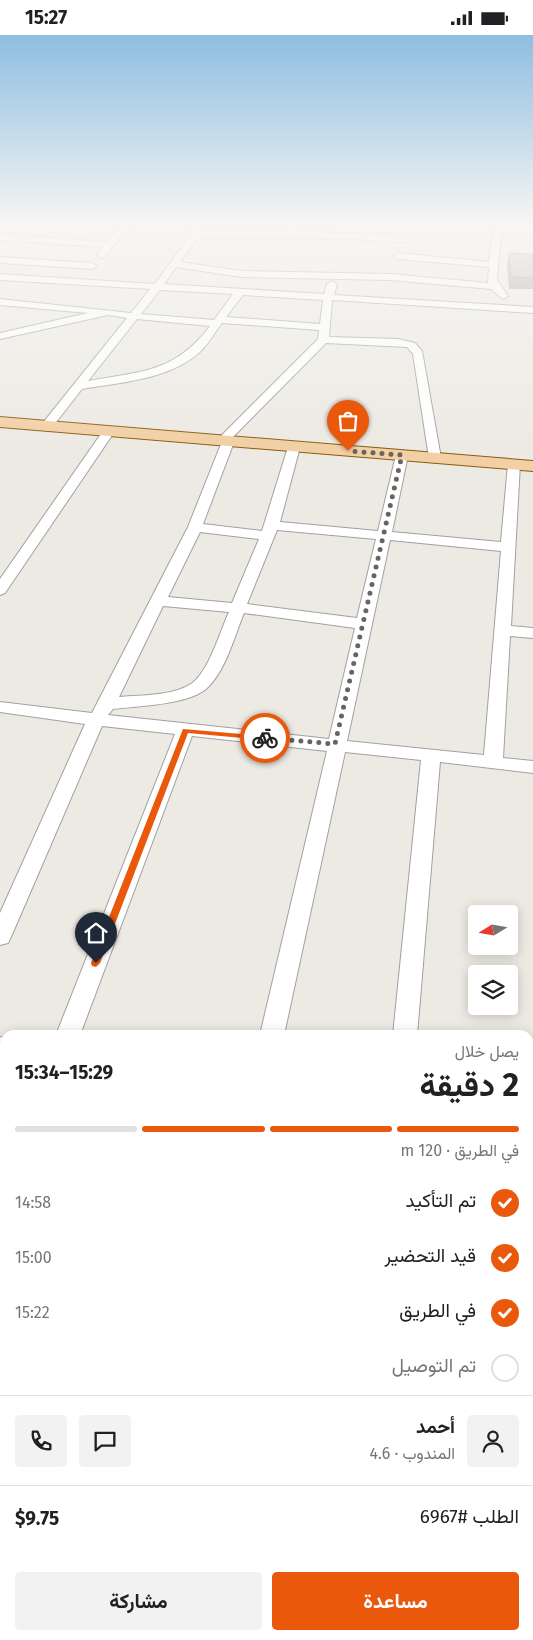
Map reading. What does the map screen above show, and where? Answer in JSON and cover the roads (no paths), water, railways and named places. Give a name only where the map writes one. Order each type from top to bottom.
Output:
[{"type":"main road","points":[[0,422],[533,466]]},
{"type":"street","points":[[46,427],[148,299]]},
{"type":"street","points":[[77,387],[153,372],[178,363],[198,348],[235,299]]},
{"type":"street","points":[[0,937],[96,720],[107,704],[195,527],[225,442],[272,389],[292,373],[323,340],[328,299]]},
{"type":"street","points":[[358,299],[533,310]]},
{"type":"street","points":[[509,299],[520,309]]},
{"type":"street","points":[[0,302],[134,316],[326,327]]},
{"type":"street","points":[[0,336],[108,312]]},
{"type":"street","points":[[323,340],[398,342],[411,345],[418,353],[435,458]]},
{"type":"street","points":[[0,590],[109,431]]},
{"type":"street","points":[[107,704],[196,689],[204,683],[216,662],[269,530],[294,447]]},
{"type":"street","points":[[273,1030],[335,744],[402,455]]},
{"type":"street","points":[[493,762],[514,464]]},
{"type":"street","points":[[195,527],[384,535],[508,547]]},
{"type":"street","points":[[158,601],[238,608],[364,624]]},
{"type":"street","points":[[502,630],[533,633]]},
{"type":"street","points":[[0,707],[185,731],[335,744],[533,767]]},
{"type":"street","points":[[70,1030],[185,731]]},
{"type":"street","points":[[405,1030],[431,755]]}]
